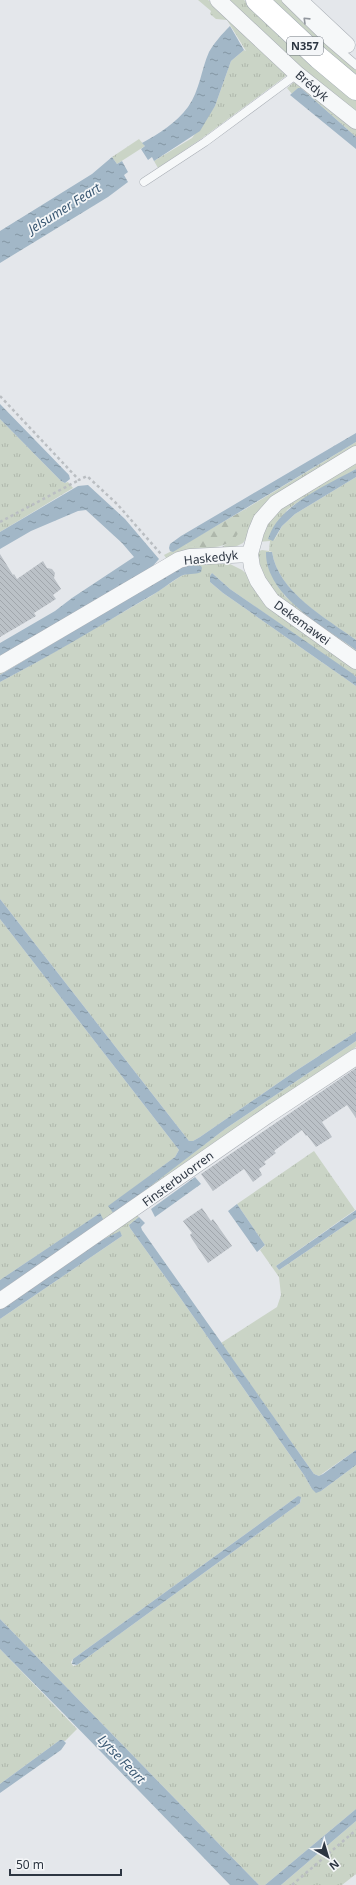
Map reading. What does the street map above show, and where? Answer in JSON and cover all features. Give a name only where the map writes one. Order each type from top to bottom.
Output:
[{"type":"main road","name":"N357","points":[[257,0],[319,58],[356,89]]},
{"type":"street","name":"Brédyk","points":[[218,0],[297,74],[356,122]]},
{"type":"street","points":[[299,0],[347,45]]},
{"type":"street","name":"Haskedyk","points":[[0,666],[170,565],[190,558],[250,554],[261,520],[276,503],[356,454]]},
{"type":"street","name":"Dekemawei","points":[[250,554],[252,567],[258,581],[272,601],[356,661]]},
{"type":"street","name":"Finsterbuorren","points":[[0,1301],[139,1206],[268,1115],[356,1057]]},
{"type":"lane","points":[[286,0],[356,65]]},
{"type":"lane","points":[[144,182],[205,142],[297,74]]},
{"type":"path","points":[[0,396],[79,480]]},
{"type":"path","points":[[0,522],[87,476],[117,504],[170,565]]},
{"type":"path","points":[[292,1885],[356,1830]]},
{"type":"green space","points":[[198,0],[208,0],[217,7],[286,72],[286,76],[201,139],[158,168],[154,161],[192,138],[215,106],[231,61],[244,50],[246,51],[227,20],[216,19],[210,14],[211,11]]},
{"type":"green space","points":[[225,0],[244,0],[356,99],[356,115],[332,96]]},
{"type":"green space","points":[[271,0],[281,0],[331,49],[356,70],[356,78]]},
{"type":"green space","points":[[294,82],[300,83],[356,129],[356,137],[301,88],[298,88],[292,94],[287,88]]},
{"type":"green space","points":[[139,139],[145,146],[117,164],[112,157]]},
{"type":"green space","points":[[0,419],[61,481],[65,483],[68,482],[73,488],[0,532]]},
{"type":"green space","points":[[356,442],[356,449],[275,498],[243,543],[235,547],[168,561],[164,555],[185,544],[187,546],[222,547],[232,540],[247,508]]},
{"type":"green space","points":[[356,459],[356,469],[298,502],[287,510],[274,541],[282,526],[295,514],[356,477],[356,640],[317,613],[293,592],[283,580],[276,566],[272,552],[269,551],[270,541],[257,542],[278,507]]},
{"type":"green space","points":[[247,508],[239,532],[229,543],[216,547],[187,546],[185,544]]},
{"type":"green space","points":[[262,550],[269,551],[284,595],[308,616],[356,650],[356,657],[289,610],[261,576],[257,552]]},
{"type":"green space","points":[[224,561],[242,570],[356,667],[356,677],[230,589],[212,573],[210,576],[210,582],[223,593],[356,686],[356,1032],[294,1072],[200,1137],[193,1141],[189,1141],[0,899],[0,682],[151,596],[181,576],[189,573],[198,573],[202,568],[161,579],[0,675],[0,669],[189,562]]},
{"type":"green space","points":[[0,919],[179,1150],[175,1157],[109,1206],[114,1213],[225,1129],[356,1041],[356,1047],[203,1150],[205,1153],[0,1298],[99,1214],[0,1280]]},
{"type":"green space","points":[[314,1151],[355,1210],[276,1266],[279,1270],[356,1218],[356,1450],[319,1476],[314,1474],[221,1343],[277,1307],[281,1295],[279,1277],[260,1250],[265,1245],[237,1204]]},
{"type":"green space","points":[[136,1215],[139,1217],[129,1225],[130,1228],[304,1475],[312,1489],[321,1491],[356,1465],[356,1809],[265,1885],[259,1885],[0,1619],[0,1319],[122,1236],[120,1232],[98,1242],[0,1309],[0,1305]],"holes":[[[298,1496],[301,1499],[300,1503],[77,1665],[73,1666],[71,1662],[73,1659]]]},
{"type":"green space","points":[[0,1649],[77,1729],[65,1741],[60,1740],[0,1784]]},
{"type":"green space","points":[[356,1821],[356,1874],[342,1885],[281,1885]]},
{"type":"water","points":[[230,26],[244,50],[231,61],[215,106],[200,131],[154,161],[152,157],[148,160],[141,149],[145,146],[142,143],[167,127],[188,107],[198,87],[209,52],[213,45]]},
{"type":"water","points":[[298,88],[301,88],[356,137],[356,149],[290,95]]},
{"type":"water","name":"Jelsumer Feart","points":[[112,157],[117,164],[122,161],[128,172],[124,175],[128,182],[108,197],[0,263],[0,231],[92,174]]},
{"type":"water","points":[[0,404],[69,475],[70,479],[65,483],[61,481],[0,419]]},
{"type":"water","points":[[356,433],[356,442],[173,552],[170,551],[170,544],[181,536]]},
{"type":"water","points":[[356,469],[356,477],[295,514],[282,526],[273,541],[268,539],[276,523],[293,506],[313,492]]},
{"type":"water","points":[[88,485],[125,519],[159,559],[152,567],[0,657],[0,643],[55,611],[134,557],[122,543],[86,510],[78,511],[31,531],[0,549],[0,532],[78,486]]},
{"type":"water","points":[[266,552],[272,552],[276,566],[283,580],[293,592],[318,613],[356,640],[356,650],[299,609],[286,596],[275,583],[268,568]]},
{"type":"water","points":[[189,565],[201,566],[201,572],[181,576],[156,593],[0,682],[0,675],[179,568]]},
{"type":"water","points":[[212,573],[230,589],[353,674],[356,677],[356,686],[223,593],[210,582],[210,576]]},
{"type":"water","points":[[0,899],[189,1141],[193,1141],[200,1137],[294,1072],[356,1032],[356,1041],[225,1129],[114,1214],[108,1206],[175,1157],[179,1150],[0,919]]},
{"type":"water","points":[[195,1177],[201,1184],[155,1217],[151,1209]]},
{"type":"water","points":[[237,1204],[265,1245],[257,1252],[228,1211]]},
{"type":"water","points":[[356,1210],[356,1218],[279,1270],[276,1266]]},
{"type":"water","points":[[100,1213],[104,1221],[0,1291],[0,1280]]},
{"type":"water","points":[[139,1217],[145,1223],[141,1227],[142,1230],[314,1474],[319,1476],[323,1474],[356,1450],[356,1465],[321,1491],[316,1493],[312,1489],[304,1475],[130,1228],[129,1225]]},
{"type":"water","points":[[120,1231],[122,1236],[0,1319],[0,1309],[98,1242]]},
{"type":"water","points":[[298,1496],[301,1497],[300,1503],[77,1665],[72,1664],[73,1659]]},
{"type":"water","name":"Lytse Feart","points":[[0,1619],[259,1885],[230,1885],[0,1649]]},
{"type":"water","points":[[60,1740],[63,1740],[66,1743],[61,1750],[0,1793],[0,1784]]},
{"type":"water","points":[[356,1809],[356,1821],[281,1885],[265,1885]]},
{"type":"building","points":[[0,554],[17,579],[43,561],[47,568],[52,569],[55,573],[54,578],[61,589],[53,595],[56,599],[34,613],[36,616],[0,637]]},
{"type":"building","points":[[356,1068],[356,1118],[347,1105],[322,1122],[332,1137],[316,1147],[302,1130],[274,1151],[276,1153],[264,1162],[266,1164],[259,1169],[262,1175],[253,1182],[244,1169],[213,1191],[201,1174]]},
{"type":"building","points":[[202,1208],[211,1221],[213,1219],[232,1246],[208,1263],[192,1239],[190,1235],[192,1233],[183,1221]]}]
